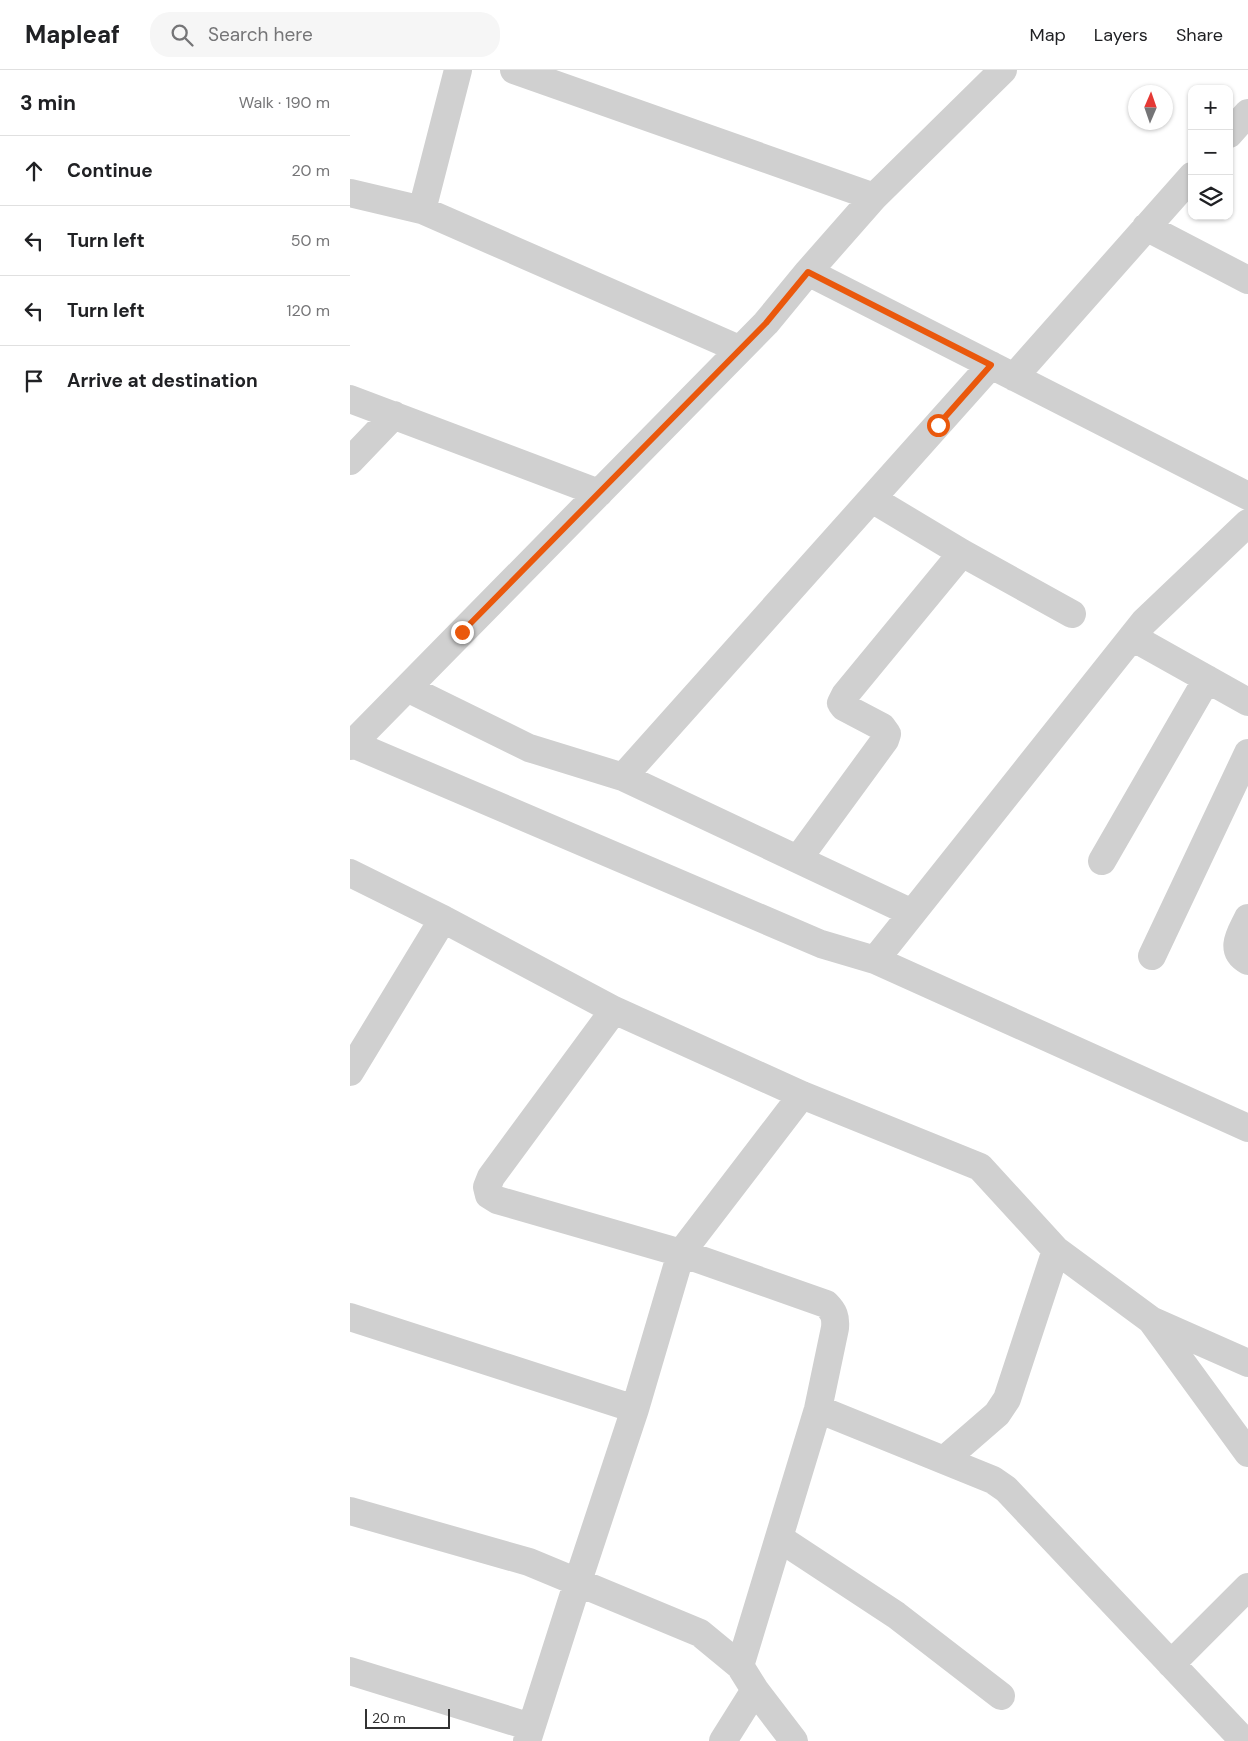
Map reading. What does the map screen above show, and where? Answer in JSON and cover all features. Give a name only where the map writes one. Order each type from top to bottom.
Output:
[{"type":"street","points":[[422,210],[458,70]]},
{"type":"street","points":[[514,70],[874,197]]},
{"type":"street","points":[[1003,70],[874,197],[766,323],[351,745],[821,944],[875,960],[1248,1128]]},
{"type":"street","points":[[1233,130],[1248,113]]},
{"type":"street","points":[[623,777],[872,499],[1146,227],[1188,180]]},
{"type":"street","points":[[350,193],[422,210],[739,349]]},
{"type":"street","points":[[1146,227],[1248,280]]},
{"type":"street","points":[[808,272],[1248,496]]},
{"type":"street","points":[[350,399],[599,493]]},
{"type":"street","points":[[350,461],[394,416]]},
{"type":"street","points":[[872,499],[962,553],[1072,614]]},
{"type":"street","points":[[875,960],[1144,622],[1248,523]]},
{"type":"street","points":[[798,859],[884,740],[886,734],[882,727],[844,707],[841,702],[962,553]]},
{"type":"street","points":[[1132,637],[1248,702]]},
{"type":"street","points":[[1102,861],[1206,679]]},
{"type":"street","points":[[407,688],[529,748],[623,777],[912,913]]},
{"type":"street","points":[[1152,956],[1248,753]]},
{"type":"street","points":[[350,873],[443,919],[614,1010],[802,1095],[980,1167],[1056,1250],[1151,1320],[1248,1363]]},
{"type":"street","points":[[1248,918],[1237,940],[1237,951],[1242,958],[1248,961]]},
{"type":"street","points":[[350,1072],[443,919]]},
{"type":"street","points":[[614,1010],[491,1177],[488,1187],[489,1195],[497,1200],[681,1254],[826,1304],[833,1311],[836,1320],[818,1409],[740,1666]]},
{"type":"street","points":[[350,1671],[529,1734],[635,1409],[681,1254],[802,1095]]},
{"type":"street","points":[[944,1460],[1003,1407],[1056,1250]]},
{"type":"street","points":[[350,1317],[635,1409]]},
{"type":"street","points":[[1151,1320],[1248,1453]]},
{"type":"street","points":[[818,1409],[993,1480],[1006,1489],[1244,1741]]},
{"type":"street","points":[[350,1510],[529,1562],[700,1633],[740,1666],[755,1690],[794,1741]]},
{"type":"street","points":[[779,1538],[896,1615],[1001,1696]]},
{"type":"street","points":[[1171,1664],[1248,1587]]},
{"type":"street","points":[[723,1741],[755,1690]]},
{"type":"route","points":[[462,632],[766,323],[808,272],[991,365],[938,425]]}]
